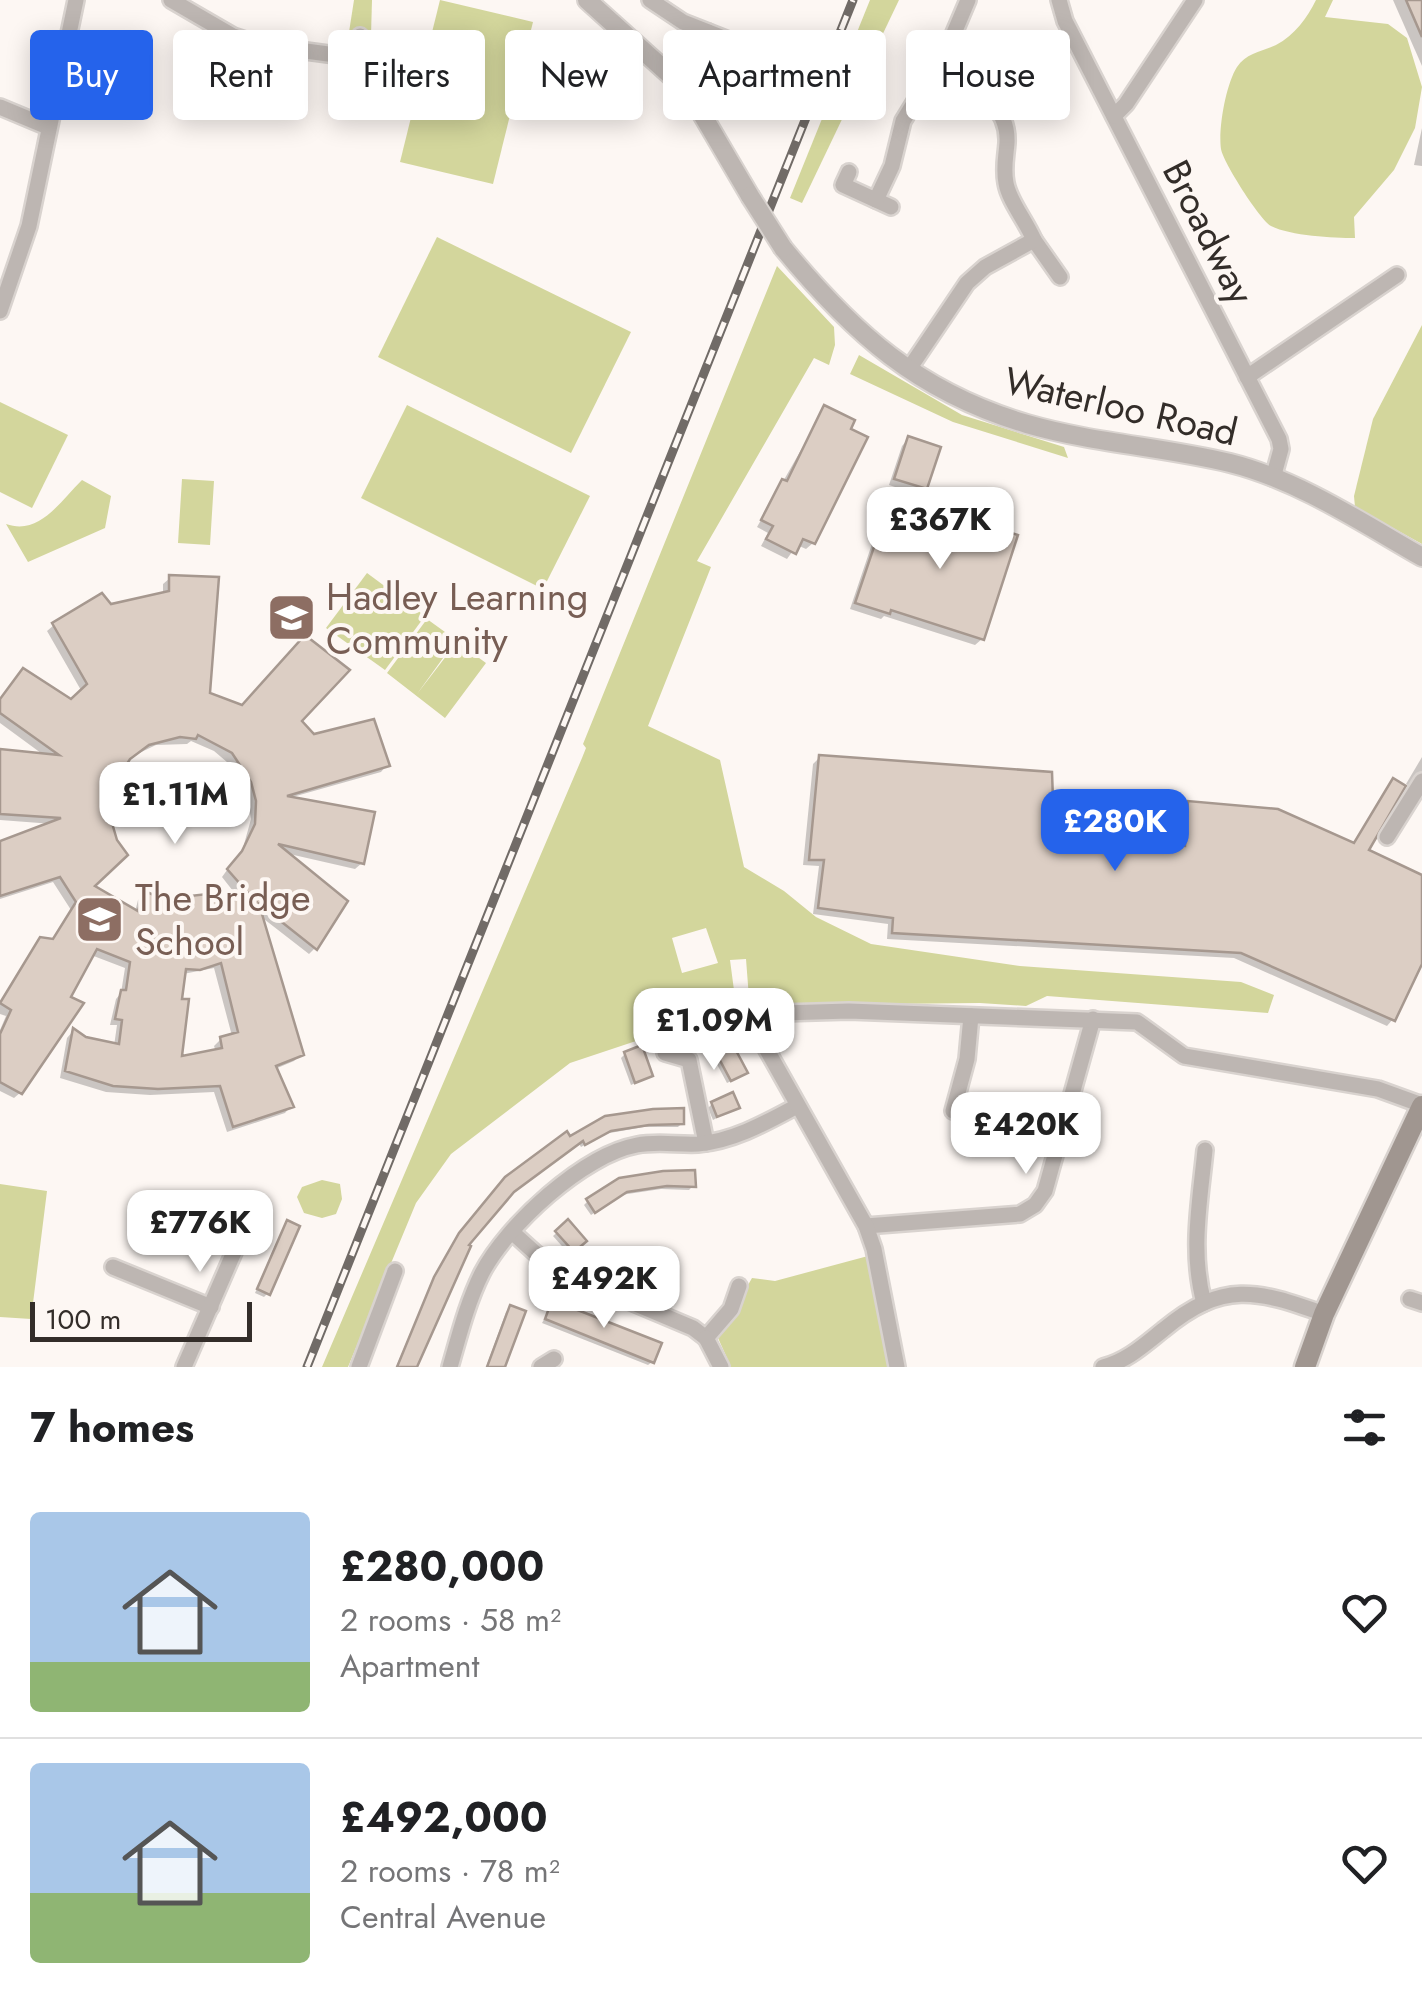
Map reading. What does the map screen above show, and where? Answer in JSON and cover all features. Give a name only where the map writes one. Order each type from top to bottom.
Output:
[{"type":"main road","points":[[1311,1365],[1324,1314],[1422,1106]]},
{"type":"street","points":[[1,307],[29,226],[76,0]]},
{"type":"street","points":[[171,0],[233,36],[261,46],[328,54]]},
{"type":"street","name":"Waterloo Road","points":[[587,0],[689,92],[783,248],[860,334],[909,369],[968,403],[1030,425],[1231,464],[1274,478],[1349,514],[1422,556]]},
{"type":"street","points":[[650,0],[703,30]]},
{"type":"street","points":[[955,30],[968,0]]},
{"type":"street","name":"Broadway","points":[[1059,0],[1065,21],[1279,439],[1274,478]]},
{"type":"street","points":[[1114,116],[1126,104],[1194,0]]},
{"type":"street","points":[[0,107],[48,126]]},
{"type":"street","points":[[849,172],[843,185],[883,204],[906,116]]},
{"type":"street","points":[[1003,120],[1007,127],[1003,166],[1007,189],[1034,240],[1060,277]]},
{"type":"street","points":[[909,369],[967,283],[985,267],[1034,240]]},
{"type":"street","points":[[1247,378],[1398,275]]},
{"type":"street","points":[[1387,837],[1422,781]]},
{"type":"street","points":[[897,1367],[866,1226],[758,1034],[756,1027],[761,1019],[782,1013],[849,1011],[1137,1022],[1184,1056],[1378,1089],[1422,1106]]},
{"type":"street","points":[[953,1110],[967,1059],[971,1016]]},
{"type":"street","points":[[866,1226],[1020,1214],[1035,1205],[1045,1191],[1055,1160],[1093,1020]]},
{"type":"street","points":[[665,1053],[688,1060],[706,1143]]},
{"type":"street","points":[[450,1367],[482,1272],[512,1232],[563,1184],[623,1148],[706,1143],[747,1131],[798,1106]]},
{"type":"street","points":[[1204,1302],[1197,1277],[1196,1237],[1205,1150]]},
{"type":"street","points":[[512,1232],[553,1269],[693,1328],[706,1338],[721,1367]]},
{"type":"street","points":[[184,1367],[238,1243]]},
{"type":"street","points":[[113,1267],[211,1307]]},
{"type":"street","points":[[359,1367],[395,1271]]},
{"type":"street","points":[[706,1338],[731,1309],[740,1286]]},
{"type":"street","points":[[1103,1367],[1121,1362],[1204,1302],[1234,1294],[1271,1294],[1324,1314]]},
{"type":"green space","points":[[354,0],[372,0],[371,30],[349,30]]},
{"type":"green space","points":[[440,0],[533,22],[531,30],[505,30],[505,120],[509,120],[493,184],[400,162],[410,120],[485,120],[485,30],[433,30]]},
{"type":"green space","points":[[870,0],[899,0],[885,30],[858,30]]},
{"type":"green space","points":[[1316,0],[1333,0],[1325,17],[1388,24],[1407,38],[1422,87],[1415,128],[1394,170],[1354,217],[1355,238],[1301,234],[1271,226],[1243,190],[1221,149],[1224,107],[1237,67],[1250,55],[1289,36]]},
{"type":"green space","points":[[822,120],[842,120],[802,203],[790,198]]},
{"type":"green space","points":[[437,237],[631,332],[571,453],[378,357]]},
{"type":"green space","points":[[777,266],[834,327],[835,345],[829,365],[814,358],[697,561],[711,567],[648,726],[720,760],[744,867],[784,891],[816,917],[871,944],[1020,966],[1241,982],[1274,995],[1268,1013],[1047,996],[1026,1006],[784,1005],[750,1011],[746,959],[730,960],[737,1013],[699,1020],[570,1063],[451,1154],[416,1203],[348,1367],[322,1367],[582,758],[586,748],[583,744]],"holes":[[[706,928],[718,963],[682,973],[672,938]]]},
{"type":"green space","points":[[1422,325],[1422,544],[1355,507],[1354,496],[1373,419]]},
{"type":"green space","points":[[859,355],[962,415],[1064,447],[1068,458],[953,422],[850,374]]},
{"type":"green space","points":[[0,402],[68,435],[32,508],[0,492]]},
{"type":"green space","points":[[407,405],[590,496],[543,589],[361,498]]},
{"type":"green space","points":[[182,479],[214,481],[210,545],[178,543]]},
{"type":"green space","points":[[82,480],[111,496],[105,528],[28,562],[6,524],[29,525],[39,521]]},
{"type":"green space","points":[[367,573],[425,616],[385,670],[326,628]]},
{"type":"green space","points":[[427,619],[456,640],[417,694],[457,642],[486,663],[445,718],[387,673]]},
{"type":"green space","points":[[322,1180],[340,1184],[342,1199],[336,1214],[322,1218],[304,1213],[297,1197],[302,1187]]},
{"type":"green space","points":[[0,1184],[47,1191],[31,1319],[0,1317]]},
{"type":"green space","points":[[868,1256],[891,1367],[731,1367],[718,1338],[752,1278],[775,1281]]},
{"type":"building","points":[[1406,0],[1422,0],[1422,37]]},
{"type":"building","points":[[824,405],[855,420],[851,429],[868,437],[815,544],[803,539],[796,554],[766,539],[773,526],[761,520],[782,479],[787,481]]},
{"type":"building","points":[[908,436],[941,447],[927,489],[894,479]]},
{"type":"building","points":[[925,505],[1018,535],[984,640],[891,610],[890,614],[855,603],[880,529],[914,540]]},
{"type":"building","points":[[169,575],[219,577],[210,693],[242,705],[305,635],[350,670],[302,721],[314,734],[374,719],[390,766],[287,796],[375,812],[364,864],[278,844],[348,901],[317,950],[259,904],[304,1055],[276,1066],[294,1107],[233,1127],[220,1086],[113,1086],[65,1071],[73,1028],[86,1037],[119,1044],[122,1020],[115,1019],[121,990],[126,990],[130,962],[97,949],[71,997],[84,1003],[22,1094],[0,1082],[0,1034],[11,1010],[0,1003],[40,937],[53,939],[76,902],[60,877],[0,896],[0,841],[61,818],[0,814],[0,749],[59,755],[0,713],[0,699],[23,668],[71,699],[87,684],[52,623],[102,593],[111,604],[169,591]],"holes":[[[198,735],[232,753],[251,782],[256,801],[255,824],[242,851],[227,869],[248,893],[223,906],[216,893],[164,899],[144,891],[138,911],[95,886],[128,855],[117,840],[112,823],[114,785],[130,759],[149,745],[180,737],[196,739]],[[221,963],[238,1032],[220,1037],[222,1048],[182,1056],[189,999],[182,999],[186,969],[200,970]]]},
{"type":"building","points":[[819,755],[1052,772],[1053,800],[1133,804],[1131,843],[1185,846],[1188,801],[1278,809],[1354,843],[1393,778],[1406,786],[1369,850],[1422,875],[1422,964],[1395,1021],[1241,953],[892,933],[893,918],[818,908],[824,860],[809,860]]},
{"type":"building","points":[[723,1026],[748,1073],[731,1081],[706,1034]]},
{"type":"building","points":[[642,1045],[653,1076],[635,1083],[624,1052]]},
{"type":"building","points":[[733,1092],[740,1108],[717,1117],[711,1102]]},
{"type":"building","points":[[684,1108],[684,1124],[611,1131],[585,1145],[583,1141],[514,1192],[469,1245],[417,1367],[397,1367],[434,1277],[459,1233],[505,1177],[567,1131],[570,1136],[605,1116]]},
{"type":"building","points":[[695,1170],[696,1187],[667,1186],[627,1192],[595,1213],[586,1199],[619,1178]]},
{"type":"building","points":[[568,1219],[587,1241],[574,1252],[555,1231]]},
{"type":"building","points":[[287,1220],[300,1226],[270,1295],[257,1289]]},
{"type":"building","points":[[597,1250],[658,1276],[651,1291],[590,1267]]},
{"type":"building","points":[[552,1300],[662,1343],[654,1363],[545,1319]]},
{"type":"building","points":[[510,1305],[526,1311],[505,1367],[487,1367]]},
{"type":"railway","points":[[307,1367],[853,0]]},
{"type":"place","name":"Hadley Learning Community","points":[[291,618]]},
{"type":"place","name":"The Bridge School","points":[[100,919]]}]
